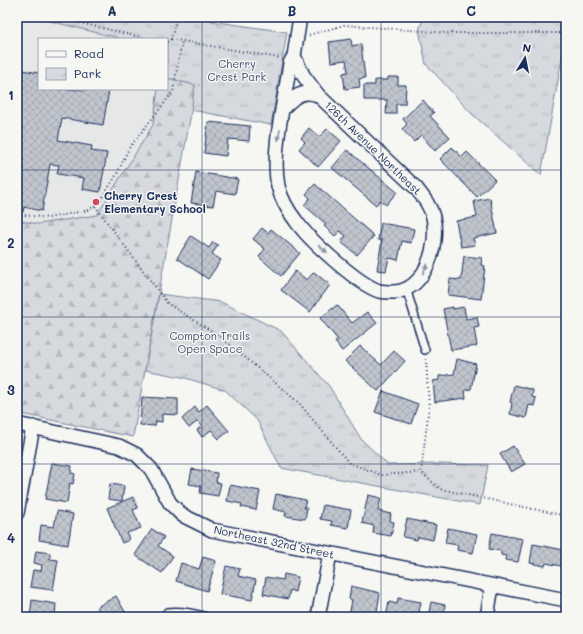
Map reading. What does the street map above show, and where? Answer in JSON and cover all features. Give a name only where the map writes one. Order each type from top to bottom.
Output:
[{"type":"street","name":"126th Avenue Northeast","points":[[294,56],[303,75],[318,95],[416,188],[428,203],[433,217],[434,235],[430,256],[425,271],[417,281],[406,288],[395,292],[380,291],[361,282],[312,239],[296,221],[278,188],[276,154],[290,63],[294,56],[300,17]]},
{"type":"street","points":[[283,108],[300,93],[310,92],[318,95]]},
{"type":"street","name":"Northeast 32nd Street","points":[[17,424],[119,446],[137,455],[151,469],[170,503],[182,515],[212,530],[566,600]]},
{"type":"street","points":[[17,513],[34,427]]},
{"type":"street","points":[[318,617],[330,554]]},
{"type":"street","points":[[487,617],[492,586]]},
{"type":"lane","points":[[406,288],[425,350]]},
{"type":"lane","points":[[167,612],[188,612],[207,617]]},
{"type":"path","points":[[56,17],[144,38]]},
{"type":"path","points":[[172,39],[177,17]]},
{"type":"path","points":[[559,33],[563,17]]},
{"type":"path","points":[[306,36],[344,25],[448,33],[559,33],[566,40]]},
{"type":"path","points":[[168,41],[172,39],[280,59],[281,52]]},
{"type":"path","points":[[17,214],[48,218],[89,210],[101,200],[117,174],[129,148],[173,92],[182,41]]},
{"type":"path","points":[[95,206],[168,304],[221,337],[299,403],[349,463],[382,475],[422,472],[440,489],[566,516]]},
{"type":"path","points":[[422,472],[428,407],[425,350]]},
{"type":"shaded area","name":"Cherry Crest Elementary School","points":[[17,17],[34,17],[118,38],[38,38],[38,90],[168,90],[168,78],[196,85],[133,437],[17,413]]},
{"type":"green space","name":"Cherry Crest Park","points":[[34,17],[211,17],[211,21],[287,32],[271,125],[191,110],[195,85],[168,78],[168,38],[118,38]]},
{"type":"green space","points":[[424,17],[566,17],[566,36],[541,175],[472,114],[426,64],[419,30]]},
{"type":"green space","name":"Cherry Crest Elementary School","points":[[168,78],[196,85],[133,437],[17,413],[17,220],[38,224],[97,215],[153,125],[158,90],[168,90]]},
{"type":"green space","name":"Compton Trails Open Space","points":[[159,294],[221,302],[281,331],[329,386],[361,439],[388,465],[488,465],[480,505],[281,468],[257,420],[225,390],[182,377],[145,370]]},
{"type":"building","points":[[351,39],[352,46],[361,44],[365,78],[359,79],[360,87],[345,89],[343,73],[348,72],[346,60],[331,62],[329,42]]},
{"type":"building","points":[[17,69],[38,73],[38,90],[109,90],[103,125],[62,118],[58,140],[92,146],[91,151],[107,153],[100,192],[82,189],[84,178],[57,174],[59,165],[50,164],[42,211],[24,207],[23,212],[17,210]]},
{"type":"building","points":[[388,77],[398,77],[398,85],[406,85],[405,104],[396,104],[396,114],[386,114],[387,100],[364,100],[364,85],[375,85],[375,80],[388,80]]},
{"type":"building","points":[[423,100],[434,113],[430,116],[450,137],[435,151],[421,135],[414,142],[402,129],[407,124],[403,119]]},
{"type":"building","points":[[208,122],[250,126],[249,141],[228,139],[226,156],[204,153]]},
{"type":"building","points":[[309,128],[319,137],[327,129],[341,141],[318,167],[299,149],[305,142],[301,138]]},
{"type":"building","points":[[452,147],[462,157],[467,152],[495,180],[477,197],[440,159]]},
{"type":"building","points":[[347,150],[397,192],[386,205],[380,200],[376,205],[332,168]]},
{"type":"building","points":[[196,172],[238,179],[235,194],[216,191],[213,206],[191,203]]},
{"type":"building","points":[[315,184],[374,236],[357,255],[341,242],[346,236],[340,231],[335,236],[324,226],[326,224],[304,205],[310,198],[306,194]]},
{"type":"building","points":[[490,198],[497,233],[473,238],[475,245],[461,247],[456,221],[477,217],[474,201]]},
{"type":"building","points":[[381,223],[414,229],[411,243],[402,241],[398,260],[389,258],[386,271],[377,270],[382,240],[378,240]]},
{"type":"building","points":[[262,228],[268,233],[271,229],[300,253],[281,276],[259,257],[265,249],[253,239]]},
{"type":"building","points":[[191,236],[209,248],[213,242],[218,245],[212,254],[221,260],[208,279],[177,258]]},
{"type":"building","points":[[464,256],[482,258],[481,265],[485,266],[481,299],[448,295],[450,279],[461,280]]},
{"type":"building","points":[[295,271],[307,280],[314,272],[330,285],[310,312],[281,290]]},
{"type":"building","points":[[337,305],[352,323],[367,312],[377,323],[342,351],[335,342],[338,340],[320,318]]},
{"type":"building","points":[[453,307],[453,309],[464,307],[466,319],[477,317],[479,327],[474,328],[477,346],[451,350],[443,309]]},
{"type":"building","points":[[360,346],[381,365],[394,351],[405,361],[378,391],[345,361]]},
{"type":"building","points":[[457,359],[476,364],[471,389],[465,390],[466,398],[435,402],[433,381],[439,380],[439,376],[454,374]]},
{"type":"building","points":[[514,385],[533,390],[532,397],[536,398],[534,406],[529,405],[526,418],[510,414],[512,403],[510,402]]},
{"type":"building","points":[[383,391],[418,404],[411,424],[375,412]]},
{"type":"building","points":[[142,397],[178,399],[178,415],[162,414],[162,422],[156,421],[155,426],[140,425]]},
{"type":"building","points":[[207,405],[229,431],[219,439],[211,430],[202,437],[197,430],[202,426],[198,421],[189,428],[182,419],[195,407],[199,412]]},
{"type":"building","points":[[513,446],[525,464],[511,472],[500,454]]},
{"type":"building","points":[[52,463],[72,466],[71,473],[75,474],[73,484],[70,483],[67,503],[45,499]]},
{"type":"building","points":[[192,469],[217,473],[216,482],[221,483],[218,496],[200,493],[201,486],[189,484]]},
{"type":"building","points":[[110,484],[124,486],[122,501],[108,499]]},
{"type":"building","points":[[230,485],[260,491],[256,510],[241,507],[242,504],[227,501]]},
{"type":"building","points":[[276,494],[306,500],[304,508],[307,508],[305,519],[285,516],[286,512],[273,509]]},
{"type":"building","points":[[368,495],[381,498],[378,511],[391,514],[390,521],[394,522],[391,536],[373,533],[374,526],[362,523]]},
{"type":"building","points":[[133,497],[138,508],[133,510],[141,528],[127,533],[129,540],[122,543],[107,508]]},
{"type":"building","points":[[323,505],[351,510],[348,528],[331,525],[332,521],[320,519]]},
{"type":"building","points":[[57,511],[73,514],[68,545],[39,540],[41,525],[54,527]]},
{"type":"building","points":[[407,519],[436,525],[433,540],[418,537],[417,540],[403,537]]},
{"type":"building","points":[[448,528],[477,534],[473,553],[457,550],[458,545],[445,543]]},
{"type":"building","points":[[152,529],[164,537],[158,546],[173,556],[162,573],[135,555]]},
{"type":"building","points":[[492,533],[523,539],[518,562],[505,560],[506,556],[501,555],[501,551],[489,549]]},
{"type":"building","points":[[533,544],[564,550],[561,566],[546,563],[545,566],[530,563]]},
{"type":"building","points":[[36,551],[50,553],[50,559],[58,560],[53,590],[30,587],[33,570],[41,571],[42,565],[34,563]]},
{"type":"building","points":[[203,557],[216,561],[207,591],[176,581],[181,563],[199,569]]},
{"type":"building","points":[[226,566],[240,569],[238,576],[256,580],[252,600],[220,594]]},
{"type":"building","points":[[284,574],[298,577],[295,592],[290,590],[288,599],[263,594],[266,577],[283,580]]},
{"type":"building","points":[[351,586],[380,593],[376,617],[349,617],[352,600],[349,599]]},
{"type":"building","points":[[116,596],[128,617],[102,617],[97,607]]},
{"type":"building","points":[[398,598],[421,602],[418,617],[386,617],[389,602],[397,604]]},
{"type":"building","points":[[32,600],[56,604],[55,617],[30,617]]},
{"type":"building","points":[[431,602],[445,605],[443,617],[428,617]]},
{"type":"place","name":"Cherry Crest Elementary School","points":[[96,202]]}]
